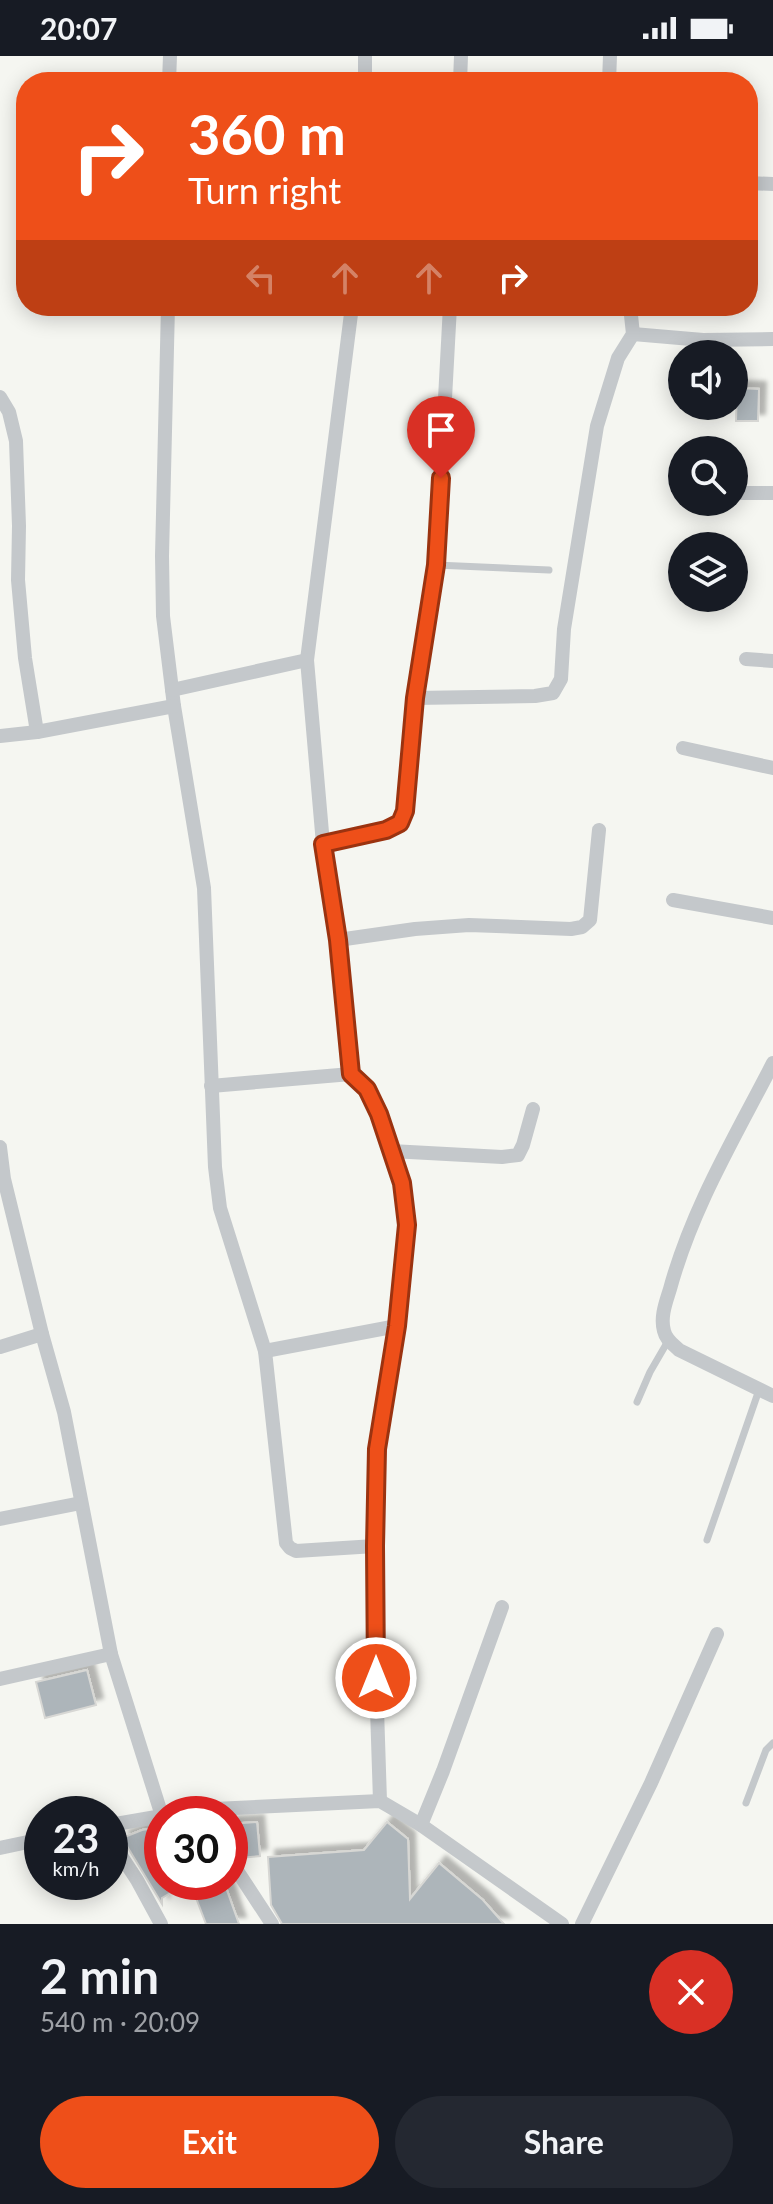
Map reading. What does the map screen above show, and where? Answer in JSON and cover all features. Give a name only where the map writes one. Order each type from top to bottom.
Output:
[{"type":"street","points":[[168,316],[163,616],[174,706],[204,888],[215,1167],[220,1208],[265,1351],[286,1543],[296,1551],[375,1546]]},
{"type":"street","points":[[351,316],[307,660],[323,844],[338,940],[351,1074],[367,1089],[379,1114],[402,1183],[407,1225],[397,1326],[377,1449],[376,1678],[380,1801]]},
{"type":"street","points":[[323,844],[386,830],[400,823],[405,811],[415,698],[436,565],[449,316]]},
{"type":"street","points":[[415,698],[535,696],[553,693],[561,679],[564,629],[597,426],[618,358],[633,334],[631,316]]},
{"type":"street","points":[[633,334],[703,340],[773,339]]},
{"type":"street","points":[[0,397],[9,412],[16,441],[18,580],[25,658],[37,732]]},
{"type":"street","points":[[748,493],[773,493]]},
{"type":"street","points":[[746,659],[773,661]]},
{"type":"street","points":[[172,690],[307,660]]},
{"type":"street","points":[[0,736],[174,706]]},
{"type":"street","points":[[683,748],[773,768]]},
{"type":"street","points":[[338,940],[469,925],[582,927],[590,920],[599,830]]},
{"type":"street","points":[[673,900],[773,918]]},
{"type":"street","points":[[766,1393],[679,1350],[668,1341],[662,1316],[699,1205],[773,1063]]},
{"type":"street","points":[[211,1086],[351,1074]]},
{"type":"street","points":[[391,1151],[502,1157],[518,1155],[533,1109]]},
{"type":"street","points":[[0,1147],[2,1180],[64,1412],[111,1654],[156,1796]]},
{"type":"street","points":[[265,1351],[397,1326]]},
{"type":"street","points":[[0,1347],[42,1334]]},
{"type":"street","points":[[0,1519],[81,1503]]},
{"type":"street","points":[[421,1825],[502,1607]]},
{"type":"street","points":[[582,1924],[651,1783],[717,1634]]},
{"type":"street","points":[[0,1679],[111,1654]]},
{"type":"street","points":[[248,1809],[380,1801],[421,1825],[559,1923]]},
{"type":"street","points":[[0,1848],[24,1843]]},
{"type":"street","points":[[128,1866],[161,1924]]},
{"type":"street","points":[[248,1887],[272,1924]]},
{"type":"lane","points":[[436,565],[549,570]]},
{"type":"lane","points":[[637,1402],[668,1341]]},
{"type":"lane","points":[[707,1540],[766,1393]]},
{"type":"lane","points":[[746,1803],[766,1750],[773,1743]]},
{"type":"building","points":[[748,388],[759,389],[758,421],[736,421],[748,420]]},
{"type":"building","points":[[87,1670],[96,1705],[45,1718],[36,1682]]},
{"type":"building","points":[[257,1822],[260,1856],[248,1857],[248,1823]]},
{"type":"building","points":[[387,1822],[408,1839],[410,1899],[439,1863],[483,1900],[504,1924],[282,1924],[271,1905],[268,1857],[364,1850]]},
{"type":"building","points":[[142,1830],[144,1874],[128,1848],[128,1836]]},
{"type":"building","points":[[197,1900],[230,1900],[239,1924],[206,1924]]},
{"type":"route","points":[[376,1678],[377,1449],[397,1326],[407,1225],[402,1183],[379,1114],[367,1089],[351,1074],[338,940],[323,844],[386,830],[400,823],[405,811],[415,698],[436,565],[441,478]]}]
